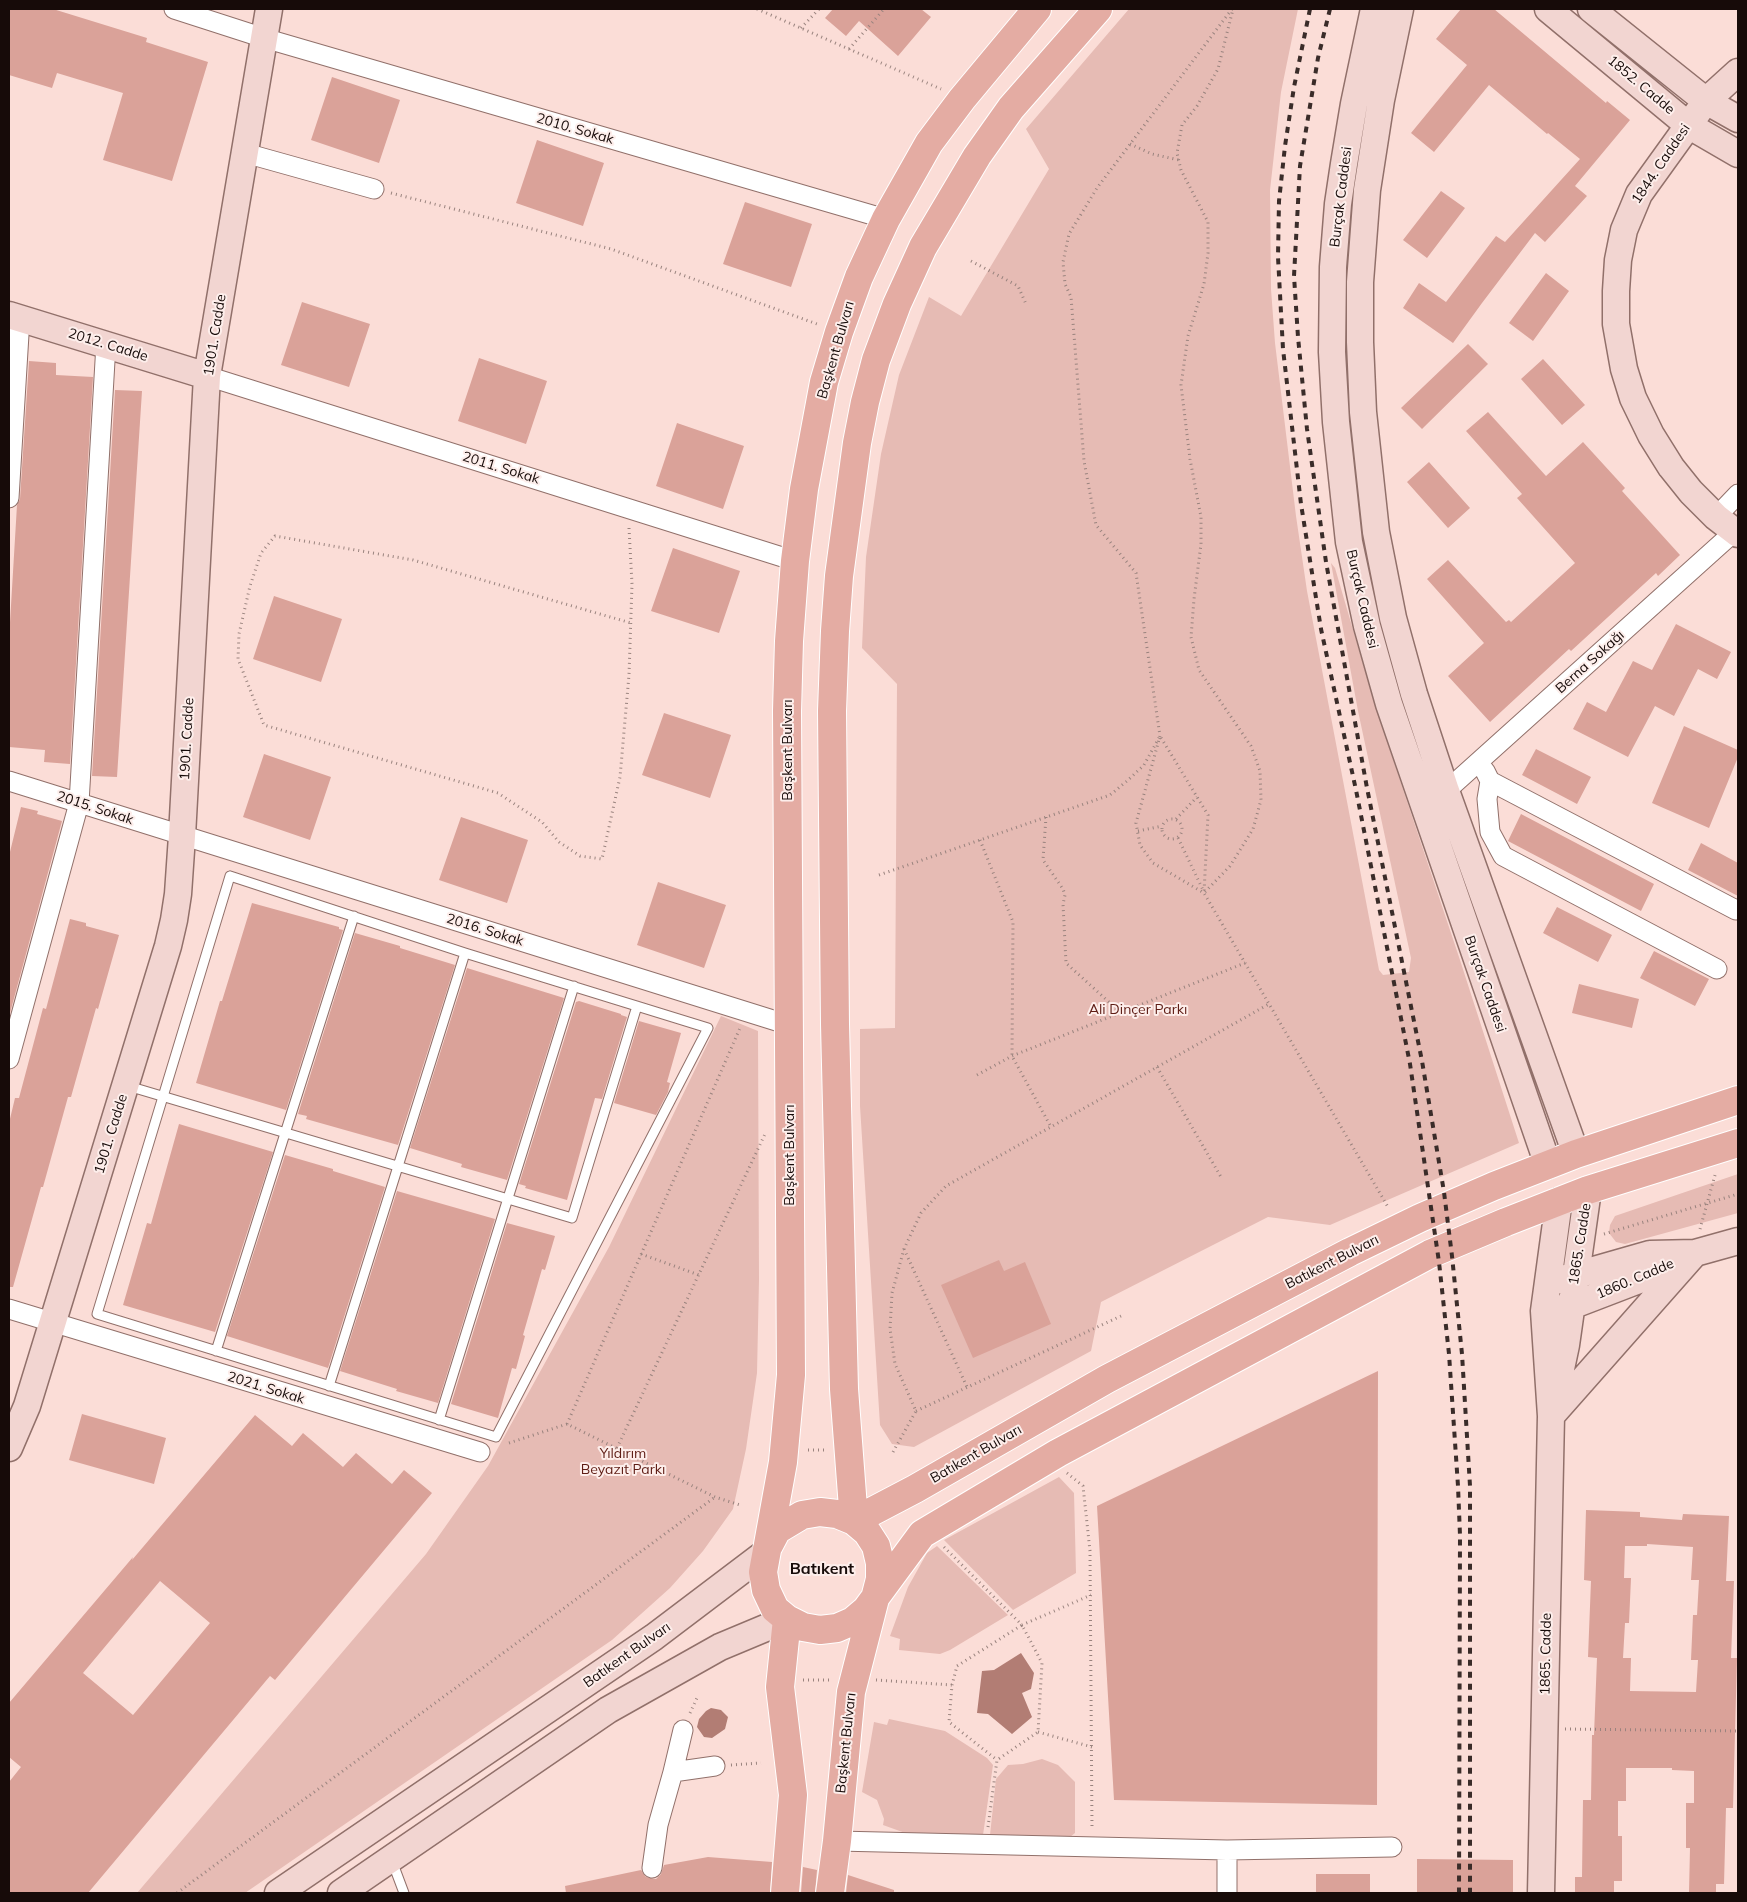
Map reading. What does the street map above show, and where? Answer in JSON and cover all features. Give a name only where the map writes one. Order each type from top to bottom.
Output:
[{"type":"main road","name":"Başkent Bulvarı","points":[[765,1553],[783,1462],[791,1375],[787,711],[789,641],[795,561],[804,489],[824,382],[839,332],[859,276],[886,219],[929,143],[962,98],[1037,9]]},
{"type":"main road","points":[[876,1596],[880,1579],[880,1562],[876,1546],[867,1532],[854,1521],[844,1389],[835,1024],[832,711],[835,631],[840,576],[858,443],[865,402],[876,360],[897,304],[923,247],[977,156],[1012,108],[1098,9]]},
{"type":"main road","name":"Batıkent Bulvarı","points":[[765,1553],[777,1530],[802,1515],[820,1512],[838,1514],[854,1521],[915,1489],[1107,1379],[1350,1252],[1420,1218],[1576,1154],[1738,1100]]},
{"type":"main road","points":[[765,1553],[762,1572],[766,1590],[775,1609],[787,1619],[803,1627],[820,1630],[837,1628],[853,1621],[866,1610],[922,1534],[1058,1454],[1430,1254],[1559,1200],[1738,1143]]},
{"type":"main road","points":[[1576,1154],[1588,1190]]},
{"type":"main road","points":[[1548,1165],[1559,1200]]},
{"type":"main road","name":"Başkent Bulvarı","points":[[830,1893],[837,1841],[851,1692],[876,1596]]},
{"type":"main road","points":[[785,1893],[793,1794],[780,1687],[787,1619]]},
{"type":"street","name":"2010. Sokak","points":[[174,9],[264,38],[886,219]]},
{"type":"street","name":"1901. Cadde","points":[[9,1448],[28,1406],[126,1085],[174,920],[178,894],[182,836],[207,376],[269,9]]},
{"type":"street","name":"Burçak Caddesi","points":[[1374,9],[1354,104],[1344,164],[1338,204],[1333,266],[1332,352],[1335,414],[1349,542],[1367,626],[1389,704],[1548,1165]]},
{"type":"street","name":"Burçak Caddesi","points":[[1400,9],[1380,109],[1367,190],[1362,242],[1360,332],[1363,412],[1376,532],[1393,618],[1414,694],[1446,791],[1576,1154]]},
{"type":"street","name":"1852. Cadde","points":[[1548,9],[1688,124],[1738,154]]},
{"type":"street","name":"1852. Cadde","points":[[1592,9],[1706,100],[1738,119]]},
{"type":"street","name":"1844. Caddesi","points":[[1730,527],[1691,492],[1671,467],[1651,435],[1633,398],[1624,369],[1616,324],[1616,291],[1618,260],[1627,218],[1646,183],[1706,100],[1738,72]]},
{"type":"street","points":[[245,153],[374,189]]},
{"type":"street","points":[[9,498],[14,316]]},
{"type":"street","name":"2012. Cadde","points":[[14,316],[207,376]]},
{"type":"street","points":[[9,1059],[79,803],[106,344]]},
{"type":"street","name":"2011. Sokak","points":[[207,376],[795,561]]},
{"type":"street","name":"Berna Sokağı","points":[[1446,791],[1730,527],[1738,494]]},
{"type":"street","points":[[1480,761],[1490,782],[1487,799],[1489,825],[1496,845],[1503,856],[1717,969]]},
{"type":"street","points":[[1490,782],[1738,909]]},
{"type":"street","name":"2015. Sokak","points":[[10,785],[79,803],[182,836]]},
{"type":"street","name":"2016. Sokak","points":[[182,836],[789,1025]]},
{"type":"street","name":"1865. Cadde","points":[[1551,1416],[1566,1345],[1588,1190]]},
{"type":"street","name":"1865. Cadde","points":[[1541,1893],[1551,1416],[1544,1312],[1559,1200]]},
{"type":"street","name":"1860. Cadde","points":[[1548,1284],[1698,1242],[1738,1241]]},
{"type":"street","points":[[1551,1416],[1698,1242]]},
{"type":"street","name":"1860. Cadde","points":[[1544,1312],[1571,1306],[1644,1278],[1698,1242]]},
{"type":"street","name":"2021. Sokak","points":[[9,1310],[480,1452]]},
{"type":"street","name":"Batıkent Bulvarı","points":[[278,1893],[654,1636],[765,1553]]},
{"type":"street","points":[[340,1893],[608,1710],[720,1647],[787,1619]]},
{"type":"street","points":[[652,1868],[658,1825],[683,1730]]},
{"type":"street","points":[[673,1772],[715,1766]]},
{"type":"street","points":[[837,1841],[1227,1850],[1392,1847]]},
{"type":"street","points":[[1227,1850],[1227,1893]]},
{"type":"lane","points":[[230,876],[465,953],[708,1028],[496,1437],[97,1314],[230,876]]},
{"type":"lane","points":[[216,1351],[354,916]]},
{"type":"lane","points":[[329,1386],[465,953]]},
{"type":"lane","points":[[439,1420],[574,986]]},
{"type":"lane","points":[[126,1085],[572,1218],[637,1006]]},
{"type":"lane","points":[[391,1859],[404,1893]]},
{"type":"path","points":[[757,9],[962,98]]},
{"type":"path","points":[[801,28],[819,9]]},
{"type":"path","points":[[849,49],[884,9]]},
{"type":"path","points":[[1204,893],[1208,816],[1160,736],[1136,573],[1096,525],[1084,460],[1071,297],[1065,284],[1064,262],[1069,234],[1096,188],[1232,9]]},
{"type":"path","points":[[1204,893],[1230,866],[1253,829],[1261,800],[1260,771],[1251,746],[1199,670],[1191,638],[1194,599],[1202,544],[1201,517],[1190,458],[1181,385],[1188,336],[1204,284],[1208,252],[1208,222],[1181,170],[1177,153],[1182,125],[1197,106],[1218,68],[1232,9]]},
{"type":"path","points":[[1130,144],[1152,154],[1179,160]]},
{"type":"path","points":[[374,189],[611,249],[839,332]]},
{"type":"path","points":[[971,261],[1018,286],[1026,304]]},
{"type":"path","points":[[628,508],[632,584],[631,623],[629,675],[620,777],[602,859],[580,856],[559,842],[542,822],[498,793],[264,725],[238,659],[239,634],[250,586],[261,553],[275,536],[413,560],[631,623]]},
{"type":"path","points":[[879,875],[1110,795],[1144,765],[1160,736]]},
{"type":"path","points":[[1160,736],[1136,823],[1140,845],[1153,863],[1204,893]]},
{"type":"path","points":[[1176,819],[1197,797]]},
{"type":"path","points":[[1046,817],[1043,860],[1065,895],[1066,963],[1122,1013]]},
{"type":"path","points":[[1138,831],[1162,826],[1169,819],[1176,819],[1181,823],[1183,829],[1178,838]]},
{"type":"path","points":[[1162,826],[1163,833],[1168,838],[1178,838]]},
{"type":"path","points":[[1178,838],[1204,893],[1388,1207]]},
{"type":"path","points":[[980,840],[1013,922],[1012,1056],[1051,1127]]},
{"type":"path","points":[[977,1075],[1012,1056],[1245,964]]},
{"type":"path","points":[[916,1411],[895,1364],[890,1329],[892,1293],[904,1249],[921,1213],[946,1186],[1269,1004]]},
{"type":"path","points":[[567,1424],[748,1012]]},
{"type":"path","points":[[1156,1067],[1220,1177]]},
{"type":"path","points":[[617,1448],[765,1134]]},
{"type":"path","points":[[1698,1242],[1715,1174]]},
{"type":"path","points":[[1601,1235],[1738,1194]]},
{"type":"path","points":[[904,1249],[967,1387]]},
{"type":"path","points":[[641,1254],[699,1275]]},
{"type":"path","points":[[893,1452],[916,1411],[1121,1316]]},
{"type":"path","points":[[480,1452],[567,1424],[715,1497],[740,1505]]},
{"type":"path","points":[[804,1450],[832,1450]]},
{"type":"path","points":[[1070,1468],[1066,1472],[1083,1486],[1090,1551],[1092,1847]]},
{"type":"path","points":[[177,1893],[715,1497]]},
{"type":"path","points":[[938,1541],[1022,1625],[1042,1663],[1038,1732]]},
{"type":"path","points":[[997,1760],[949,1722],[952,1685],[957,1666],[1022,1625],[1091,1595]]},
{"type":"path","points":[[870,1679],[952,1685]]},
{"type":"path","points":[[800,1681],[838,1680]]},
{"type":"path","points":[[1544,1729],[1738,1731]]},
{"type":"path","points":[[985,1845],[997,1760],[1038,1732],[1092,1747]]},
{"type":"path","points":[[715,1766],[761,1763]]},
{"type":"green space","name":"Ali Dinçer Parkı","points":[[1129,9],[1298,9],[1281,92],[1270,190],[1271,289],[1275,343],[1307,591],[1379,970],[1383,975],[1409,972],[1411,958],[1358,711],[1331,563],[1335,568],[1375,705],[1519,1143],[1330,1225],[1268,1217],[1101,1302],[1091,1351],[914,1447],[892,1444],[880,1425],[860,1106],[860,1029],[895,1028],[897,684],[862,648],[866,557],[881,454],[899,375],[929,297],[961,316],[1049,169],[1026,129]]},
{"type":"green space","name":"Yıldırım Beyazıt Parkı","points":[[721,1016],[758,1031],[759,1280],[757,1373],[746,1449],[733,1509],[703,1551],[670,1588],[612,1640],[245,1893],[137,1893],[426,1554],[488,1466],[609,1247]]},
{"type":"green space","points":[[1738,1174],[1738,1213],[1625,1244],[1616,1242],[1609,1233],[1610,1225],[1615,1216]]},
{"type":"green space","points":[[1059,1477],[1074,1493],[1076,1573],[1013,1610],[944,1540]]},
{"type":"green space","points":[[937,1546],[1008,1615],[950,1650],[940,1654],[899,1650],[900,1639],[890,1636],[908,1587],[927,1553]]},
{"type":"green space","points":[[889,1719],[945,1731],[987,1758],[993,1765],[983,1835],[908,1834],[883,1825],[884,1819],[877,1800],[862,1792],[874,1722],[887,1725]]},
{"type":"green space","points":[[1042,1759],[1058,1765],[1075,1782],[1075,1833],[1070,1837],[990,1835],[996,1779],[1008,1765],[1023,1764]]},
{"type":"shaded area","points":[[1021,1653],[1034,1673],[1031,1689],[1022,1693],[1032,1717],[1012,1734],[988,1714],[977,1713],[982,1671],[994,1670]]},
{"type":"shaded area","points":[[711,1708],[721,1710],[728,1717],[725,1729],[712,1738],[704,1737],[697,1727],[699,1719]]},
{"type":"building","points":[[9,9],[53,9],[147,38],[146,42],[208,62],[172,181],[103,160],[123,93],[57,73],[52,88],[9,75]]},
{"type":"building","points":[[833,9],[921,9],[931,17],[898,56],[859,21],[846,36],[825,18]]},
{"type":"building","points":[[1461,9],[1494,9],[1606,103],[1607,101],[1630,120],[1575,186],[1587,196],[1545,242],[1535,233],[1453,343],[1403,308],[1419,283],[1446,302],[1496,236],[1505,242],[1580,159],[1489,85],[1434,152],[1411,133],[1467,65],[1436,39]]},
{"type":"building","points":[[332,77],[400,100],[379,163],[311,140]]},
{"type":"building","points":[[537,140],[604,163],[583,226],[516,203]]},
{"type":"building","points":[[1441,191],[1465,208],[1427,258],[1403,240]]},
{"type":"building","points":[[745,202],[812,224],[791,287],[723,264]]},
{"type":"building","points":[[1546,273],[1569,291],[1533,341],[1509,323]]},
{"type":"building","points":[[302,302],[370,324],[349,387],[281,365]]},
{"type":"building","points":[[1468,344],[1488,364],[1422,429],[1401,408]]},
{"type":"building","points":[[479,358],[547,381],[526,444],[458,421]]},
{"type":"building","points":[[1543,359],[1585,405],[1562,425],[1521,379]]},
{"type":"building","points":[[29,361],[56,363],[56,375],[93,377],[70,764],[44,762],[45,750],[9,747],[9,639],[17,505],[20,499]]},
{"type":"building","points":[[115,390],[142,391],[117,777],[92,776]]},
{"type":"building","points":[[1488,412],[1546,476],[1583,442],[1625,488],[1622,491],[1680,555],[1658,576],[1656,573],[1571,651],[1569,649],[1490,722],[1448,676],[1484,643],[1427,579],[1448,560],[1506,622],[1509,620],[1511,622],[1575,563],[1517,498],[1522,494],[1466,431]]},
{"type":"building","points":[[677,423],[744,446],[723,509],[656,486]]},
{"type":"building","points":[[1429,462],[1470,508],[1448,528],[1407,482]]},
{"type":"building","points":[[673,548],[740,571],[719,633],[651,611]]},
{"type":"building","points":[[274,596],[342,619],[321,682],[253,659]]},
{"type":"building","points":[[1676,624],[1731,652],[1717,679],[1698,669],[1674,716],[1655,706],[1628,757],[1573,729],[1587,702],[1606,712],[1633,661],[1652,670]]},
{"type":"building","points":[[664,713],[731,735],[710,798],[642,775]]},
{"type":"building","points":[[1684,726],[1738,750],[1738,757],[1709,828],[1652,803]]},
{"type":"building","points":[[1536,749],[1591,777],[1577,804],[1522,775]]},
{"type":"building","points":[[264,754],[331,777],[310,840],[243,817]]},
{"type":"building","points":[[21,807],[38,811],[37,814],[62,821],[10,1013],[9,856]]},
{"type":"building","points":[[1521,814],[1654,884],[1641,911],[1508,841]]},
{"type":"building","points":[[461,817],[528,840],[507,903],[439,880]]},
{"type":"building","points":[[1701,843],[1738,863],[1738,896],[1688,870]]},
{"type":"building","points":[[658,882],[726,905],[704,968],[637,945]]},
{"type":"building","points":[[252,903],[339,927],[339,929],[343,930],[286,1110],[196,1083]]},
{"type":"building","points":[[1557,907],[1612,935],[1598,962],[1543,933]]},
{"type":"building","points":[[70,919],[86,923],[86,926],[119,935],[71,1097],[68,1097],[13,1287],[9,1287],[9,1123],[15,1098],[19,1098],[43,1008],[46,1009]]},
{"type":"building","points":[[355,933],[455,965],[398,1145],[306,1119],[307,1116],[298,1114]]},
{"type":"building","points":[[1654,951],[1709,979],[1695,1006],[1640,978]]},
{"type":"building","points":[[467,968],[564,998],[507,1180],[461,1167],[462,1164],[410,1148]]},
{"type":"building","points":[[1579,984],[1639,999],[1632,1028],[1572,1013]]},
{"type":"building","points":[[579,1001],[627,1017],[602,1099],[595,1098],[567,1200],[525,1188],[526,1186],[519,1184],[576,1002]]},
{"type":"building","points":[[639,1021],[681,1033],[667,1082],[670,1083],[668,1092],[656,1115],[614,1103]]},
{"type":"building","points":[[179,1124],[273,1152],[215,1332],[123,1305],[147,1223],[151,1224]]},
{"type":"building","points":[[285,1155],[385,1187],[328,1368],[227,1336]]},
{"type":"building","points":[[397,1191],[495,1219],[438,1403],[396,1391],[397,1389],[340,1371]]},
{"type":"building","points":[[507,1223],[555,1236],[545,1270],[542,1269],[523,1335],[525,1336],[516,1369],[512,1368],[498,1418],[451,1404]]},
{"type":"building","points":[[999,1260],[1004,1271],[1025,1262],[1051,1324],[973,1358],[941,1285]]},
{"type":"building","points":[[1378,1371],[1377,1805],[1114,1800],[1097,1506]]},
{"type":"building","points":[[82,1414],[166,1438],[154,1484],[69,1460]]},
{"type":"building","points":[[255,1415],[292,1446],[303,1433],[343,1467],[356,1453],[392,1484],[404,1470],[432,1493],[275,1680],[270,1676],[88,1893],[9,1893],[9,1782],[21,1767],[9,1757],[9,1703],[133,1557],[132,1560]],"holes":[[[160,1581],[210,1623],[133,1715],[83,1673]]]},
{"type":"building","points":[[1586,1510],[1640,1512],[1640,1517],[1682,1520],[1683,1514],[1729,1516],[1726,1581],[1734,1581],[1731,1658],[1737,1658],[1733,1808],[1726,1808],[1724,1884],[1716,1884],[1716,1893],[1689,1893],[1690,1848],[1686,1848],[1686,1803],[1694,1803],[1694,1771],[1672,1770],[1672,1768],[1626,1768],[1626,1801],[1618,1801],[1618,1836],[1622,1836],[1622,1881],[1614,1881],[1614,1893],[1575,1893],[1575,1877],[1582,1877],[1583,1800],[1591,1800],[1592,1735],[1594,1735],[1597,1658],[1588,1657],[1591,1581],[1584,1580]],"holes":[[[1647,1544],[1693,1547],[1691,1580],[1699,1580],[1697,1615],[1693,1615],[1691,1660],[1698,1660],[1696,1692],[1630,1691],[1631,1658],[1623,1658],[1625,1623],[1629,1623],[1631,1578],[1624,1578],[1625,1546],[1647,1546]]]},
{"type":"building","points":[[708,1857],[772,1862],[770,1893],[566,1893],[565,1886],[641,1870],[646,1877],[656,1879],[661,1874],[664,1865]]},
{"type":"building","points":[[1417,1859],[1513,1860],[1513,1893],[1417,1893]]},
{"type":"building","points":[[803,1867],[817,1870],[815,1893],[801,1893]]},
{"type":"building","points":[[1316,1874],[1370,1874],[1370,1893],[1316,1893]]},
{"type":"building","points":[[848,1875],[894,1890],[894,1893],[846,1893]]},
{"type":"railway","points":[[1310,9],[1294,87],[1279,201],[1278,257],[1283,349],[1301,504],[1321,629],[1356,790],[1410,1064],[1439,1262],[1449,1354],[1460,1535],[1459,1893]]},
{"type":"railway","points":[[1330,9],[1318,58],[1300,166],[1294,276],[1298,337],[1307,429],[1326,562],[1367,788],[1422,1061],[1444,1192],[1452,1256],[1462,1354],[1470,1486],[1470,1893]]},
{"type":"district","name":"Batıkent","points":[[822,1569]]}]
